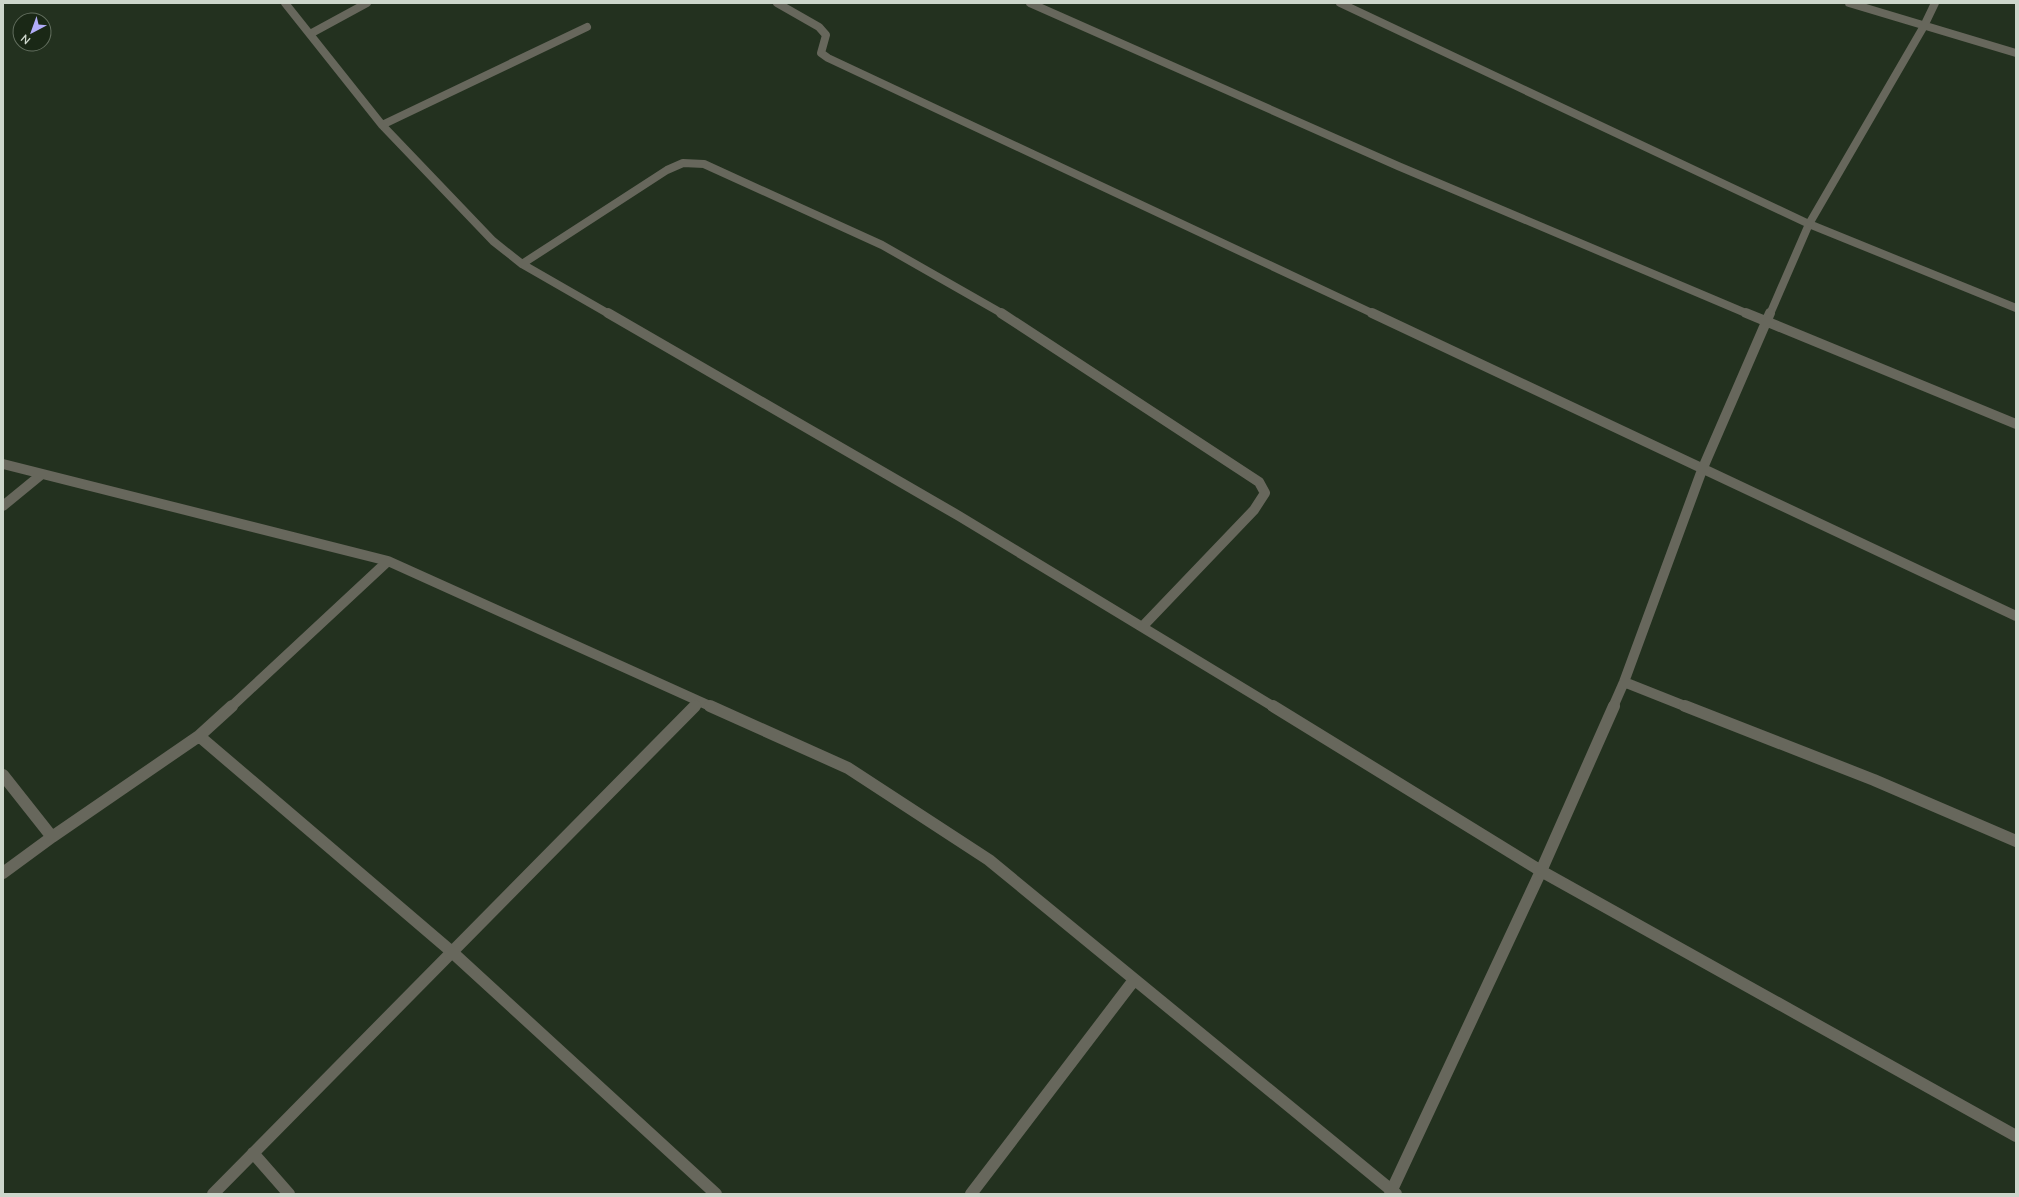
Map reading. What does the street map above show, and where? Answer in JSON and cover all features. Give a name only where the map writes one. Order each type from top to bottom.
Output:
[{"type":"street","points":[[285,3],[382,125],[493,241],[522,264],[959,516],[1143,626],[1541,871],[2016,1136]]},
{"type":"street","points":[[310,34],[367,3]]},
{"type":"street","points":[[777,3],[819,27],[826,35],[821,53],[828,58],[1702,470],[2016,616]]},
{"type":"street","points":[[1030,3],[1231,94],[1765,323],[2016,424]]},
{"type":"street","points":[[1340,3],[1809,224],[2016,308]]},
{"type":"street","points":[[1849,3],[2016,53]]},
{"type":"street","points":[[3,464],[388,562],[848,768],[989,860],[1393,1193],[1541,871],[1624,682],[1702,470],[1809,224],[1924,26],[1935,3]]},
{"type":"street","points":[[382,125],[586,27]]},
{"type":"street","points":[[522,264],[667,170],[683,163],[704,164],[882,245],[996,310],[1259,482],[1265,493],[1254,510],[1143,626]]},
{"type":"street","points":[[3,506],[42,474]]},
{"type":"street","points":[[3,873],[52,837],[199,736],[388,562]]},
{"type":"street","points":[[1624,682],[1874,780],[2016,841]]},
{"type":"street","points":[[213,1194],[699,702]]},
{"type":"street","points":[[199,736],[452,952],[716,1194]]},
{"type":"street","points":[[3,775],[52,837]]},
{"type":"street","points":[[971,1194],[1134,980]]},
{"type":"street","points":[[253,1153],[289,1194]]}]
